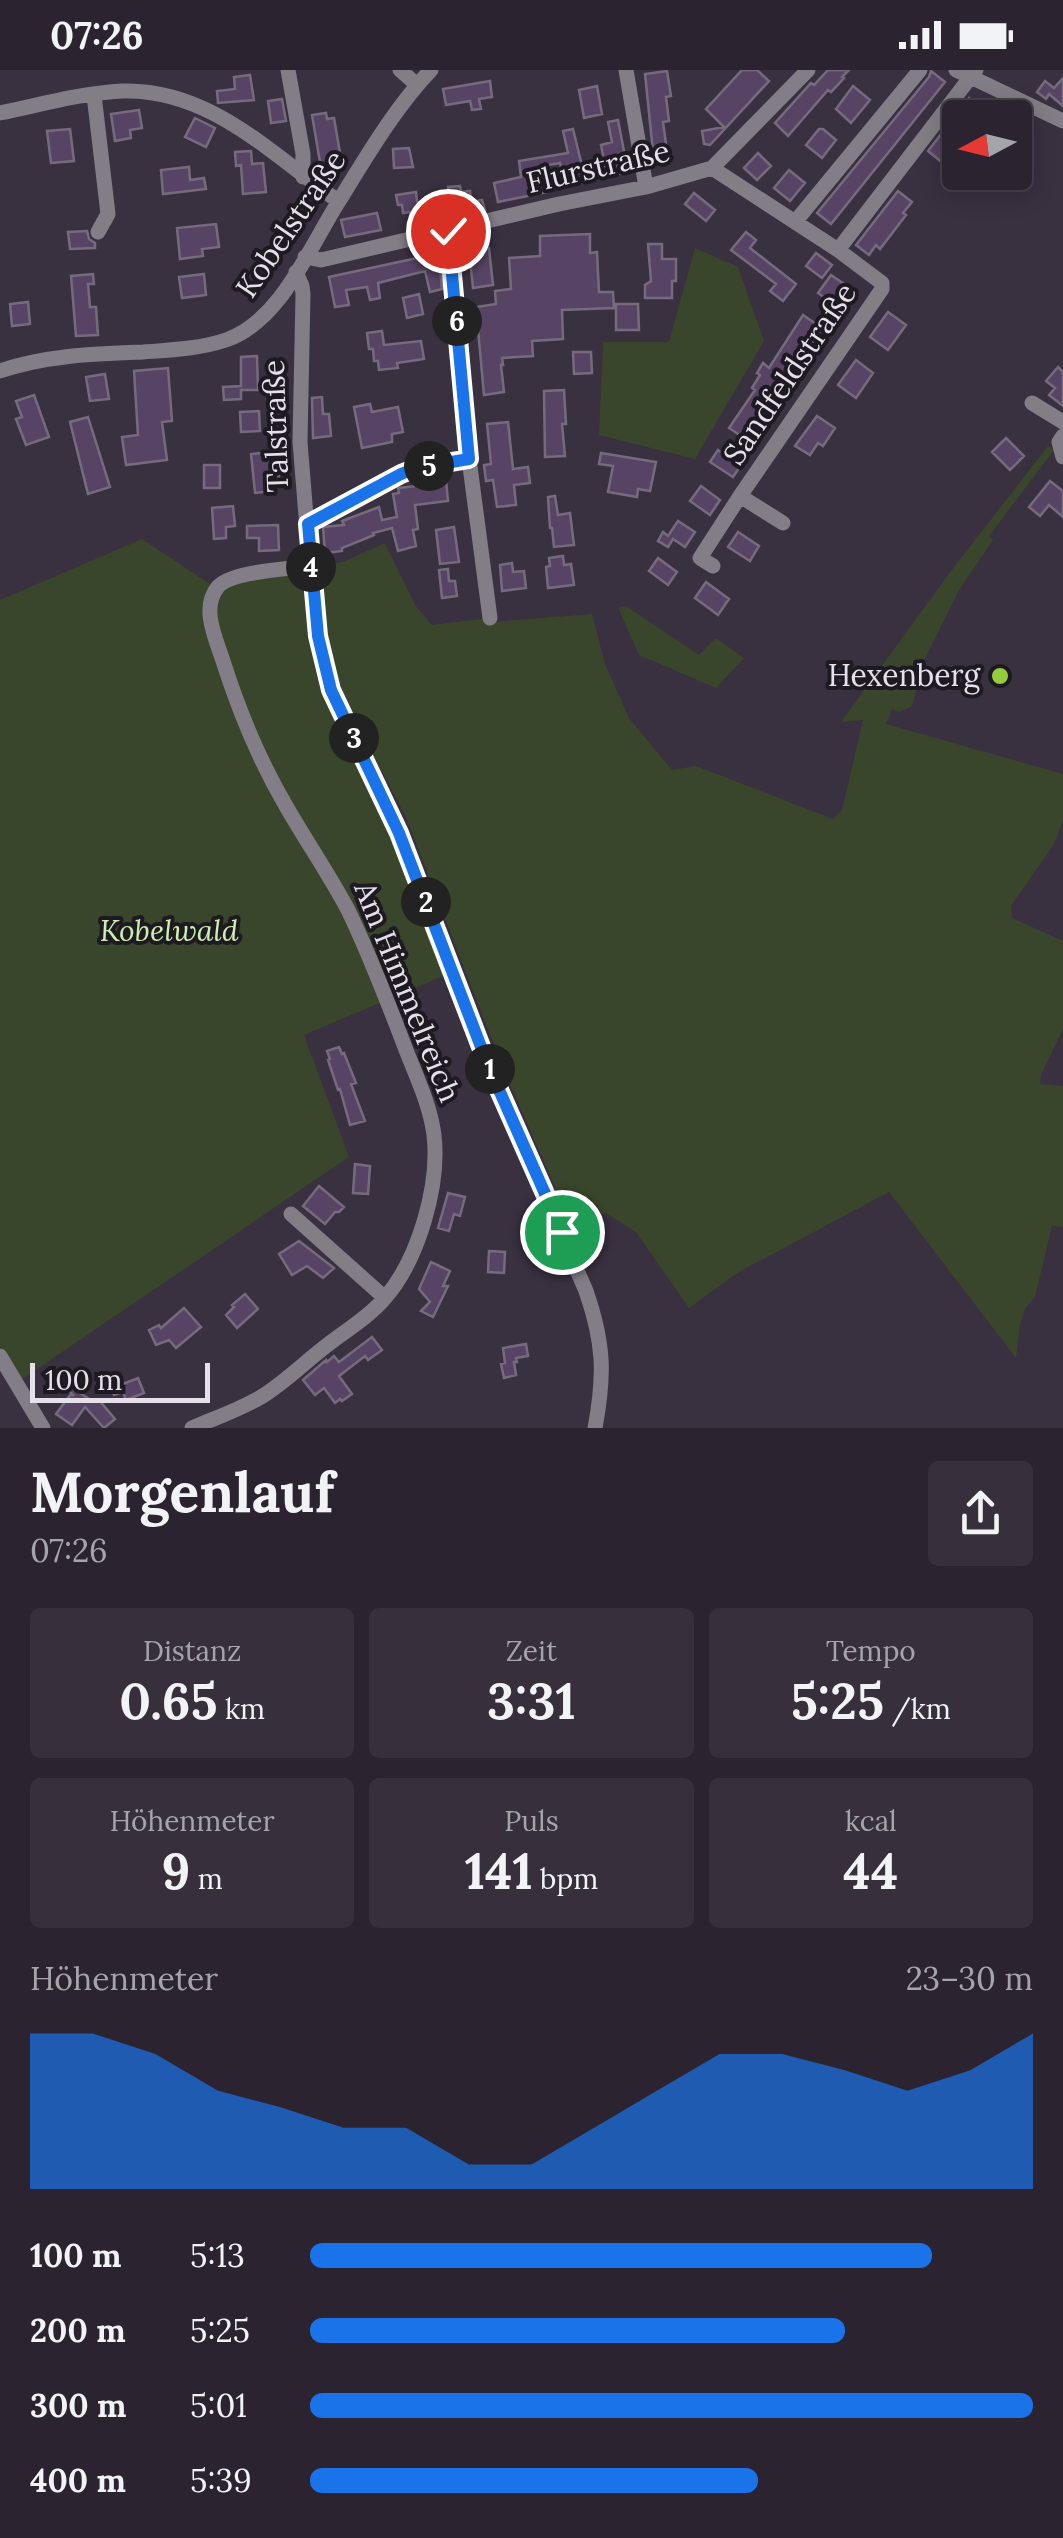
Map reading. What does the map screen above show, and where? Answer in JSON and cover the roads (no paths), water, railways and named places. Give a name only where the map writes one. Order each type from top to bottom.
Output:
[{"type":"street","points":[[288,70],[303,176]]},
{"type":"street","points":[[400,70],[417,84]]},
{"type":"street","name":"Kobelstraße","points":[[0,371],[40,359],[172,350],[224,340],[249,330],[272,307],[338,201],[430,70]]},
{"type":"street","points":[[626,70],[646,187]]},
{"type":"street","name":"Flurstraße","points":[[305,257],[321,260],[646,187],[712,168],[808,70]]},
{"type":"street","points":[[795,222],[920,70]]},
{"type":"street","points":[[712,168],[838,250],[906,162],[967,72],[1063,121]]},
{"type":"street","points":[[0,113],[94,94],[153,93],[195,104],[234,124],[338,201]]},
{"type":"street","points":[[94,94],[108,214],[98,232]]},
{"type":"street","points":[[448,231],[469,459],[490,618]]},
{"type":"street","name":"Sandfeldstraße","points":[[713,566],[700,558],[882,289],[882,283],[838,250]]},
{"type":"street","name":"Talstraße","points":[[296,272],[303,294],[299,410],[308,524],[401,474],[469,459]]},
{"type":"street","points":[[1032,403],[1063,422]]},
{"type":"street","name":"Sandfeldstraße","points":[[740,496],[783,523]]},
{"type":"street","points":[[308,524],[318,636],[331,690],[399,833],[488,1065],[593,1310],[602,1361],[594,1428]]},
{"type":"street","name":"Am Himmelreich","points":[[192,1428],[266,1394],[385,1298],[409,1261],[426,1212],[435,1150],[430,1116],[354,924],[250,736],[230,686],[210,617],[213,596],[228,579],[311,566]]},
{"type":"street","points":[[291,1214],[385,1298]]},
{"type":"street","points":[[0,1356],[43,1428]]},
{"type":"place","name":"Hexenberg","points":[[1000,676]]},
{"type":"park label","name":"Kobelwald","points":[[169,931]]}]
